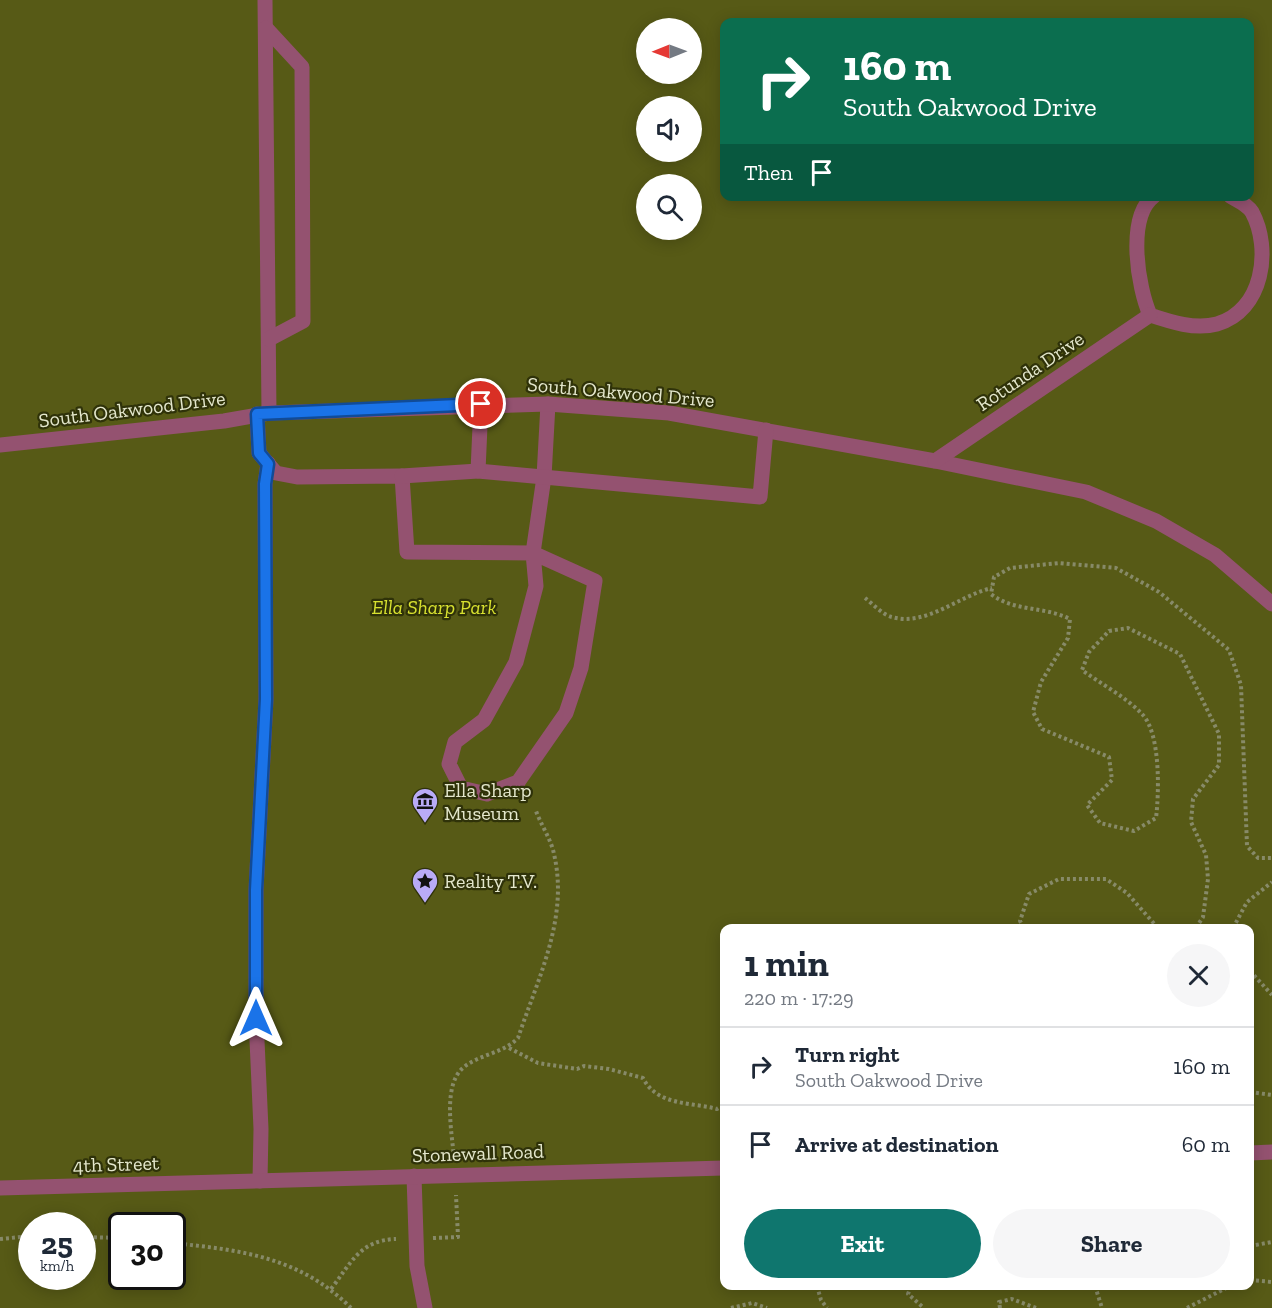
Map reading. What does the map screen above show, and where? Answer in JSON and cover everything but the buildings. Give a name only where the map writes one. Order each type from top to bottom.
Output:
[{"type":"street","points":[[265,0],[268,339],[259,453],[276,473],[297,477],[402,476],[478,471],[760,497],[766,430]]},
{"type":"street","points":[[266,28],[302,67],[303,321],[268,339]]},
{"type":"street","points":[[1151,201],[1143,212],[1136,248],[1138,279],[1150,315],[1197,326],[1218,324],[1246,304],[1261,281],[1264,240],[1252,212],[1237,201]]},
{"type":"street","name":"Rotunda Drive","points":[[934,461],[1150,315]]},
{"type":"street","points":[[478,471],[481,404]]},
{"type":"street","name":"South Oakwood Drive","points":[[0,445],[224,421],[263,413],[481,404],[548,404],[669,413],[934,461],[1086,492],[1156,521],[1215,555],[1272,604]]},
{"type":"street","points":[[402,476],[407,552],[533,553],[595,581],[581,668],[566,712],[518,782],[487,794],[461,788],[449,764],[456,742],[484,720],[516,662],[536,586],[533,553],[544,477],[548,404]]},
{"type":"street","points":[[260,1181],[256,890],[266,699],[265,484],[268,464]]},
{"type":"street","points":[[1254,1153],[1272,1152]]},
{"type":"street","name":"Stonewall Road","points":[[234,1182],[720,1168]]},
{"type":"street","points":[[414,1176],[419,1286],[426,1308]]},
{"type":"street","name":"4th Street","points":[[0,1188],[234,1182]]},
{"type":"path","points":[[1199,924],[1203,917],[1208,879],[1206,855],[1191,822],[1193,799],[1220,765],[1219,734],[1180,654],[1128,628],[1109,630],[1089,652],[1082,670],[1144,715],[1155,746],[1160,784],[1156,819],[1134,831],[1100,823],[1087,805],[1112,780],[1109,757],[1042,729],[1033,712],[1041,681],[1068,638],[1070,619],[1059,614],[1005,605],[991,594],[994,577],[1010,568],[1059,563],[1116,568],[1159,592],[1229,650],[1241,685],[1246,846],[1258,858],[1272,858]]},
{"type":"path","points":[[865,598],[892,617],[914,618],[933,613],[979,591],[992,588]]},
{"type":"path","points":[[331,1289],[361,1248],[385,1239],[458,1238],[450,1091],[463,1067],[509,1047],[518,1038],[558,922],[559,897],[554,852],[536,811]]},
{"type":"path","points":[[1022,924],[1020,921],[1029,894],[1059,879],[1107,879],[1127,893],[1154,924]]},
{"type":"path","points":[[1235,924],[1247,902],[1272,882]]},
{"type":"path","points":[[1254,975],[1272,995]]},
{"type":"path","points":[[509,1047],[538,1063],[577,1069],[584,1066],[609,1069],[643,1078],[646,1085],[664,1099],[717,1109],[720,1107]]},
{"type":"path","points":[[1254,1093],[1272,1095]]},
{"type":"path","points":[[0,1239],[18,1237]]},
{"type":"path","points":[[1254,1245],[1272,1242]]},
{"type":"path","points":[[186,1244],[261,1256],[301,1269],[331,1289],[351,1308]]},
{"type":"path","points":[[1254,1280],[1272,1282]]},
{"type":"path","points":[[818,1290],[821,1300],[827,1308]]},
{"type":"path","points":[[910,1290],[908,1294],[924,1308]]},
{"type":"path","points":[[1096,1290],[1102,1308]]},
{"type":"path","points":[[1187,1308],[1222,1290]]},
{"type":"path","points":[[1000,1308],[999,1302],[1012,1299],[1036,1308]]},
{"type":"path","points":[[731,1308],[752,1303],[767,1308]]},
{"type":"green space","name":"Ella Sharp Park","points":[[0,0],[1272,0],[1272,1308],[0,1308]]},
{"type":"place","name":"Ella Sharp Museum","points":[[425,824]]},
{"type":"place","name":"Reality T.V.","points":[[425,904]]},
{"type":"route","points":[[256,1018],[256,890],[266,699],[265,484],[268,464],[259,453],[257,414],[481,404]]}]
